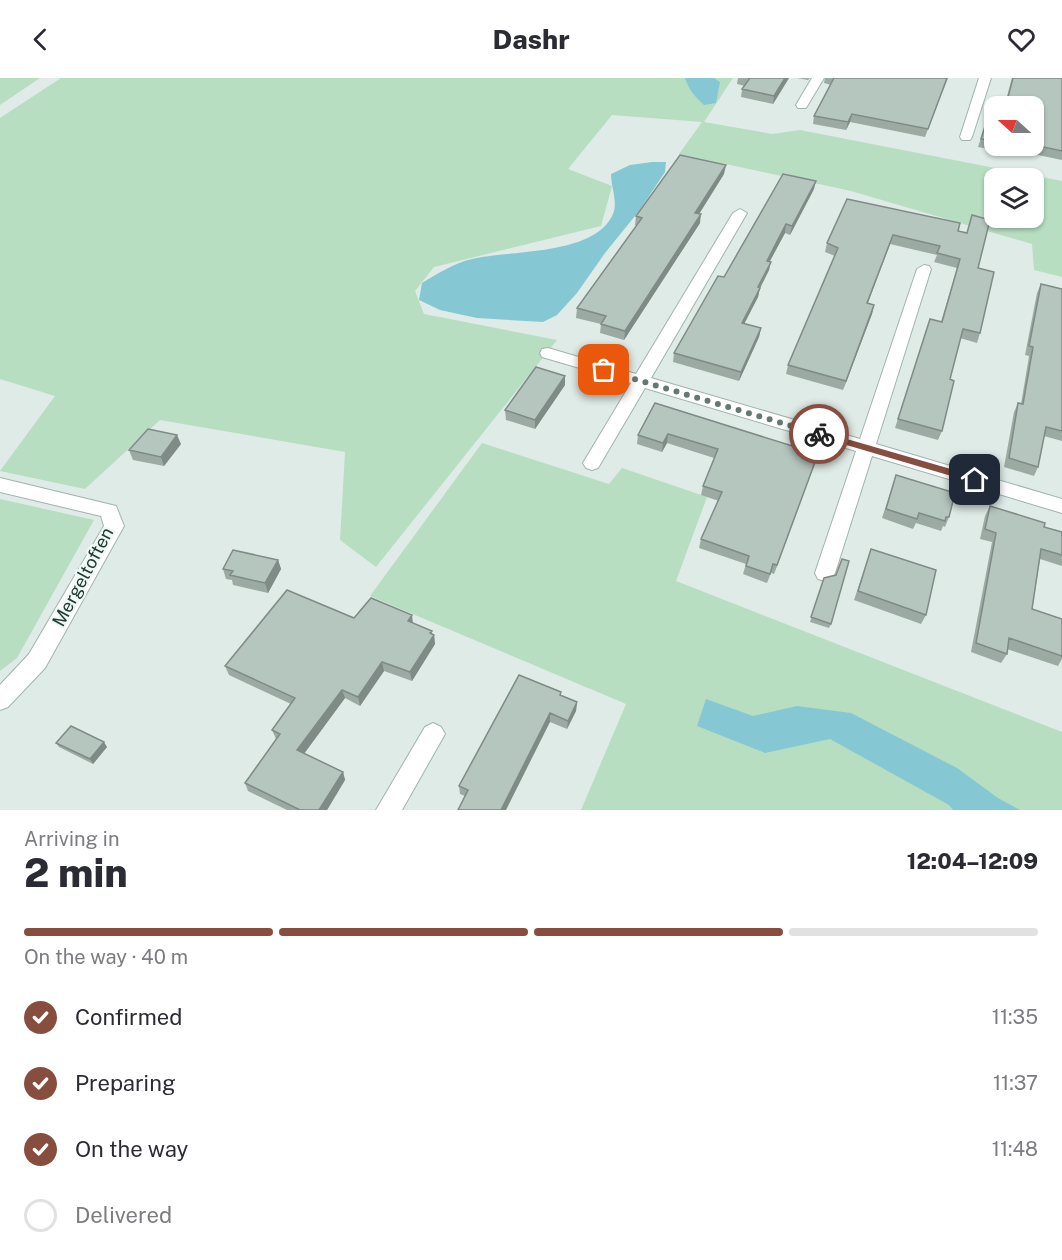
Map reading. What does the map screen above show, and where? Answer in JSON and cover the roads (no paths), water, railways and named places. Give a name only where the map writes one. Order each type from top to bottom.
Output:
[{"type":"street","points":[[802,105],[818,78]]},
{"type":"street","points":[[966,137],[985,78]]},
{"type":"street","points":[[592,463],[740,213]]},
{"type":"street","points":[[825,573],[924,268]]},
{"type":"street","points":[[548,353],[1062,506]]},
{"type":"street","name":"Mergeltoften","points":[[0,484],[109,511],[114,526],[37,661],[0,700]]},
{"type":"street","points":[[388,810],[433,734]]},
{"type":"water","points":[[685,78],[714,78],[720,82],[716,103],[704,105],[688,86]]},
{"type":"water","points":[[666,162],[665,172],[639,211],[577,293],[557,315],[543,322],[477,318],[440,310],[419,300],[422,283],[459,263],[488,256],[573,244],[591,236],[605,226],[614,211],[611,174],[630,165]]},
{"type":"water","points":[[706,699],[753,716],[797,706],[851,713],[957,768],[998,798],[1020,810],[953,810],[949,805],[830,739],[765,753],[697,726]]}]
